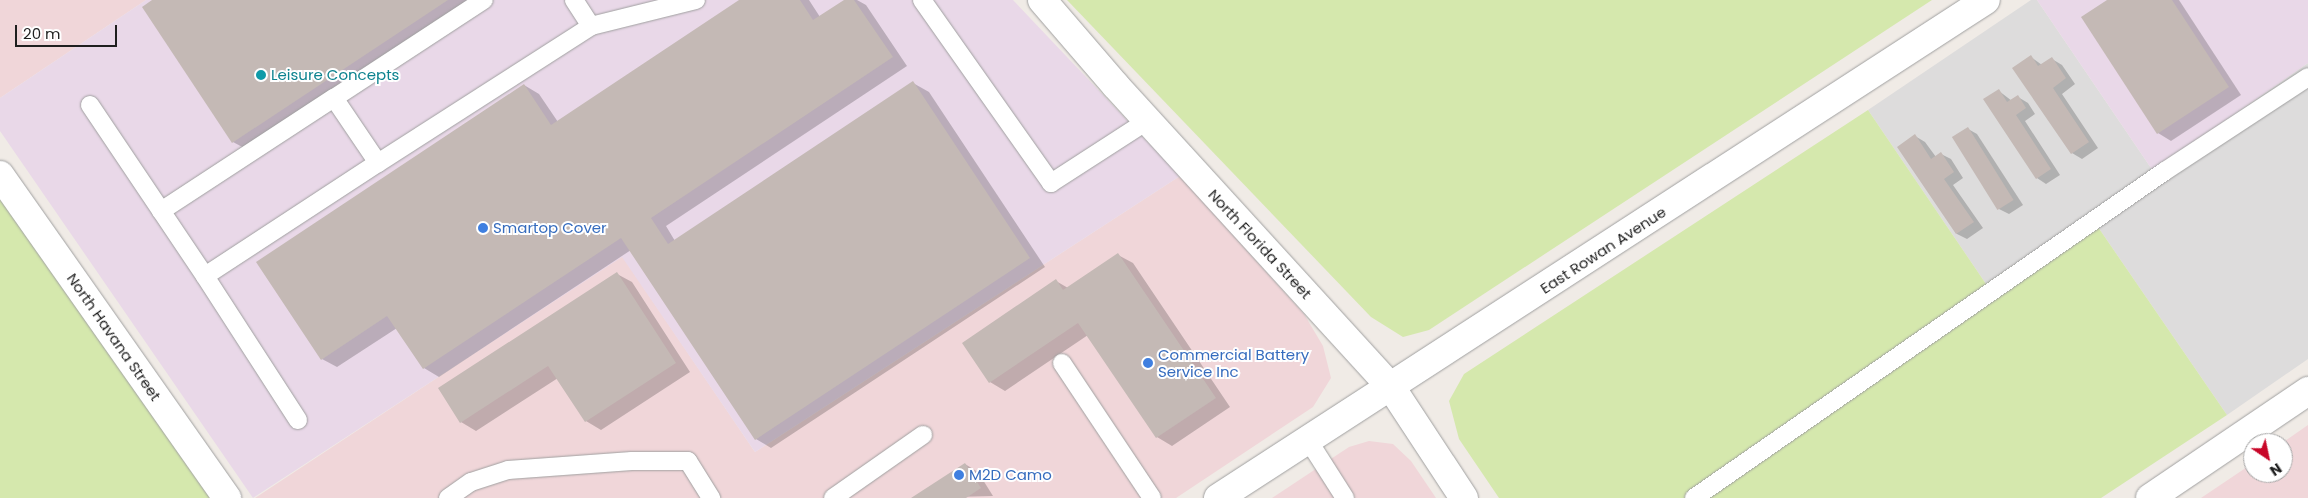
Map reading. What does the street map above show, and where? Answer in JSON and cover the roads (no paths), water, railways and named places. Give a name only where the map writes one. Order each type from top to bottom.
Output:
[{"type":"street","name":"North Florida Street","points":[[1042,0],[1147,121],[1289,272],[1391,387],[1464,498]]},
{"type":"street","name":"East Rowan Avenue","points":[[1218,498],[1986,0]]},
{"type":"street","name":"North Havana Street","points":[[0,175],[227,498]]},
{"type":"street","points":[[2150,498],[2308,391]]},
{"type":"lane","points":[[161,211],[484,0]]},
{"type":"lane","points":[[574,0],[591,26]]},
{"type":"lane","points":[[205,276],[591,26],[696,0]]},
{"type":"lane","points":[[922,0],[1051,183],[1147,121]]},
{"type":"lane","points":[[1694,498],[2148,182],[2308,77]]},
{"type":"lane","points":[[334,98],[378,163]]},
{"type":"lane","points":[[90,105],[205,276],[298,420]]},
{"type":"lane","points":[[1062,363],[1152,498]]},
{"type":"lane","points":[[833,498],[924,436]]},
{"type":"lane","points":[[1308,440],[1345,498]]},
{"type":"lane","points":[[448,498],[471,482],[508,470],[688,461],[711,498]]},
{"type":"place","name":"Leisure Concepts","points":[[261,75]]},
{"type":"place","name":"Smartop Cover","points":[[483,228]]},
{"type":"place","name":"Commercial Battery Service Inc","points":[[1148,363]]},
{"type":"place","name":"M2D Camo","points":[[959,475]]}]
